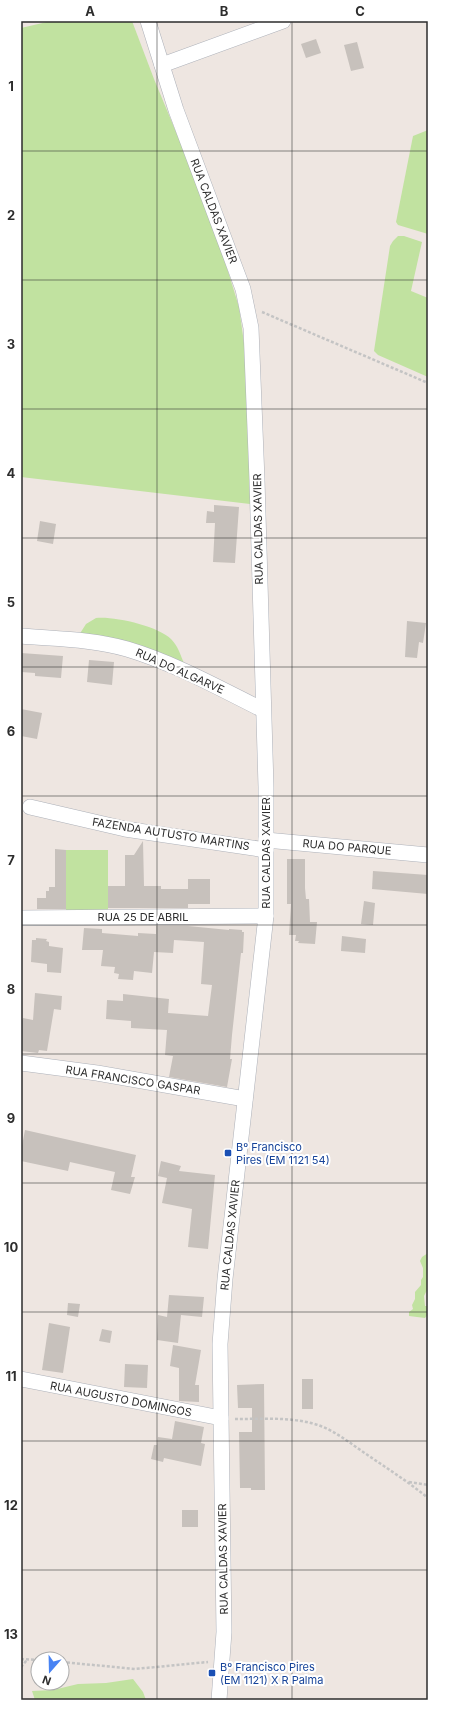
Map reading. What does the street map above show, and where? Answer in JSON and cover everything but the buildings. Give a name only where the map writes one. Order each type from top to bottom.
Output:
[{"type":"street","name":"RUA CALDAS XAVIER","points":[[148,21],[176,110],[243,289],[251,328],[254,389],[263,710],[266,916],[225,1279],[220,1337],[223,1661],[219,1700]]},
{"type":"street","points":[[162,65],[283,21]]},
{"type":"street","name":"RUA DO ALGARVE","points":[[21,636],[89,642],[126,648],[166,663],[263,710]]},
{"type":"street","name":"FAZENDA AUTUSTO MARTINS","points":[[30,808],[125,829],[266,845]]},
{"type":"street","name":"RUA DO PARQUE","points":[[266,845],[428,855]]},
{"type":"street","name":"RUA 25 DE ABRIL","points":[[21,918],[266,916]]},
{"type":"street","name":"RUA FRANCISCO GASPAR","points":[[21,1063],[96,1073],[245,1098]]},
{"type":"street","name":"RUA AUGUSTO DOMINGOS","points":[[21,1379],[221,1418]]},
{"type":"path","points":[[247,306],[428,383]]},
{"type":"path","points":[[221,1418],[290,1420],[318,1425],[346,1438],[407,1481],[428,1498]]},
{"type":"path","points":[[407,1481],[428,1485]]},
{"type":"path","points":[[21,1659],[27,1660]]},
{"type":"path","points":[[21,1667],[27,1660]]},
{"type":"path","points":[[70,1663],[135,1669],[223,1661]]},
{"type":"green space","points":[[51,21],[132,21],[154,79],[211,216],[239,307],[248,372],[250,504],[21,477],[21,28]]},
{"type":"green space","points":[[428,130],[428,234],[398,225],[396,222],[413,136]]},
{"type":"green space","points":[[398,236],[404,236],[422,242],[411,291],[428,298],[428,377],[378,355],[374,351],[390,246]]},
{"type":"green space","points":[[96,618],[124,620],[146,626],[165,634],[171,639],[179,650],[184,663],[79,635],[86,624]]},
{"type":"green space","points":[[66,850],[108,850],[108,910],[66,910]]},
{"type":"green space","points":[[428,1253],[428,1288],[424,1296],[425,1306],[428,1304],[428,1314],[425,1318],[409,1316],[409,1312],[413,1309],[412,1305],[415,1299],[415,1292],[421,1285],[421,1280],[423,1277],[423,1268],[420,1261],[422,1257]]},
{"type":"green space","points":[[133,1679],[143,1692],[146,1700],[35,1700],[32,1691],[70,1691],[70,1686],[78,1684],[106,1683]]},
{"type":"place","name":"Bº Francisco Pires (EM 1121 54)","points":[[228,1153]]},
{"type":"place","name":"Bº Francisco Pires (EM 1121) X R Palma","points":[[212,1673]]}]
